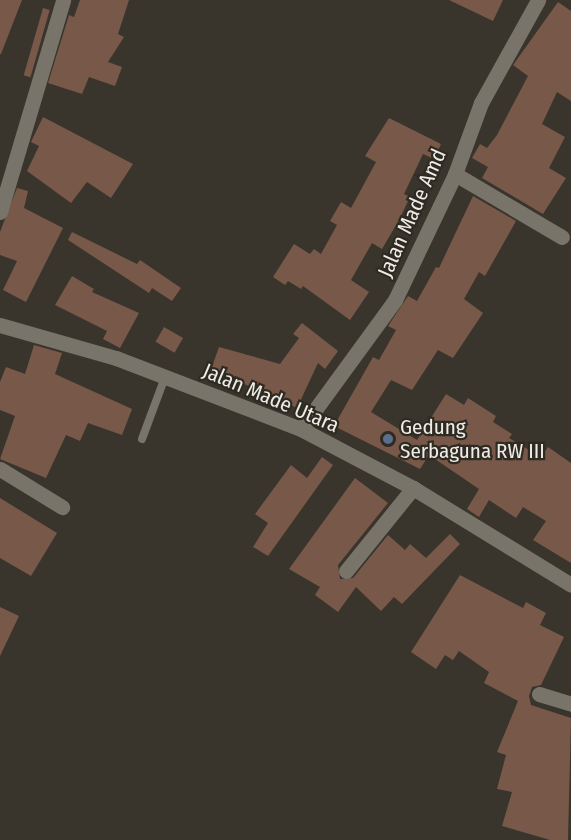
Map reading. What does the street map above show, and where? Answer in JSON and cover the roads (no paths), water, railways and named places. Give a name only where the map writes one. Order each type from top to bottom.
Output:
[{"type":"street","points":[[0,212],[63,0]]},
{"type":"street","name":"Jalan Made Amd","points":[[301,429],[395,300],[455,174],[481,103],[538,0]]},
{"type":"street","points":[[455,174],[562,237]]},
{"type":"street","name":"Jalan Made Utara","points":[[0,325],[165,377],[301,429],[413,489],[571,585]]},
{"type":"street","points":[[0,469],[62,507]]},
{"type":"street","points":[[346,571],[413,489]]},
{"type":"street","points":[[539,694],[571,704]]},
{"type":"lane","points":[[142,439],[165,377]]},
{"type":"place","name":"Gedung Serbaguna RW III","points":[[388,439]]}]
